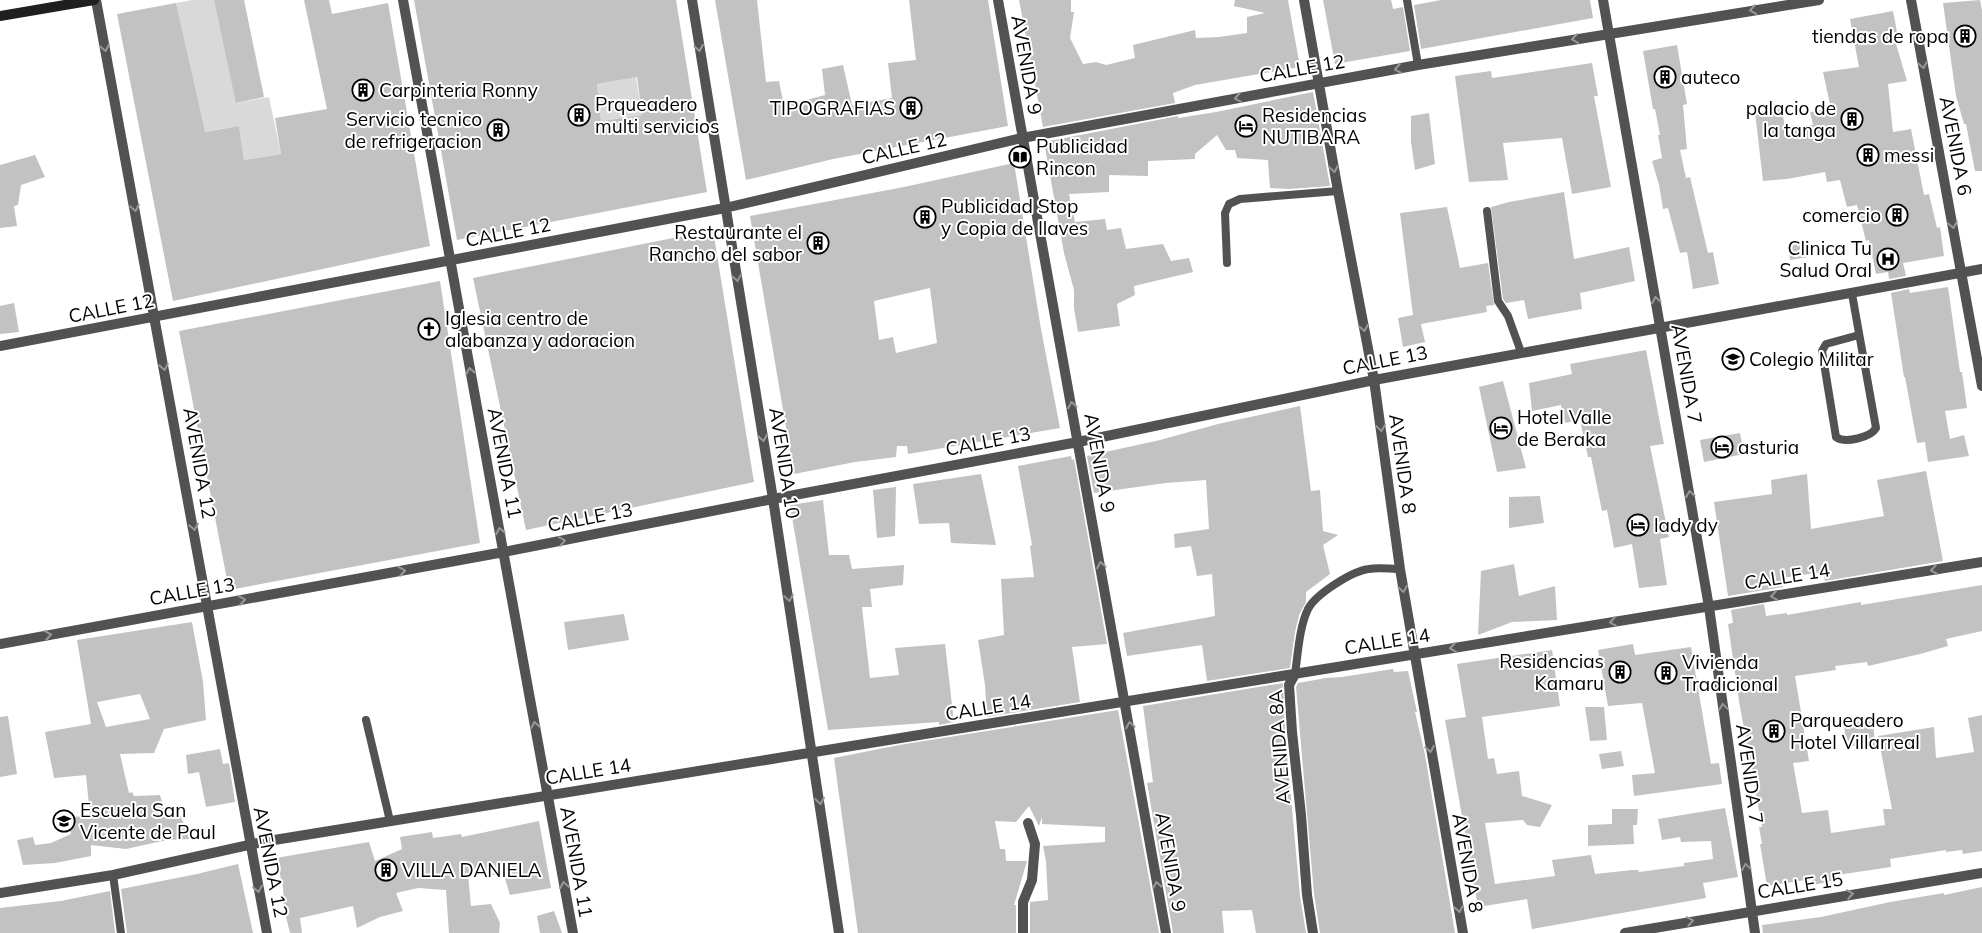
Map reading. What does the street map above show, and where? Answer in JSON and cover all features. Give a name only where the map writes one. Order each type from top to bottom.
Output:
[{"type":"street","points":[[0,16],[95,0]]},
{"type":"street","name":"AVENIDA 12","points":[[95,0],[155,317],[267,933]]},
{"type":"street","name":"AVENIDA 11","points":[[403,0],[572,933]]},
{"type":"street","name":"AVENIDA 10","points":[[692,0],[773,499],[839,933]]},
{"type":"street","name":"AVENIDA 9","points":[[998,0],[1126,702],[1166,933]]},
{"type":"street","name":"AVENIDA 8","points":[[1304,0],[1374,380],[1400,570],[1463,933]]},
{"type":"street","name":"AVENIDA 7","points":[[1603,0],[1709,607],[1756,933]]},
{"type":"street","name":"CALLE 12","points":[[0,346],[725,208],[1022,138],[1319,83],[1818,0]]},
{"type":"street","name":"AVENIDA 6","points":[[1911,0],[1982,386]]},
{"type":"street","name":"CALLE 13","points":[[0,644],[504,552],[1078,442],[1374,380],[1982,269]]},
{"type":"street","name":"CALLE 14","points":[[0,894],[113,875],[250,844],[1982,562]]},
{"type":"street","name":"AVENIDA 8A","points":[[1295,674],[1289,685],[1292,732],[1307,895],[1313,933]]},
{"type":"street","points":[[1023,933],[1023,902],[1032,880],[1035,844],[1028,823]]},
{"type":"street","name":"CALLE 15","points":[[1625,933],[1752,910],[1982,873]]},
{"type":"lane","points":[[1407,0],[1418,66]]},
{"type":"lane","points":[[1227,263],[1225,213],[1229,204],[1240,199],[1338,191]]},
{"type":"lane","points":[[1487,211],[1498,301],[1508,316],[1522,352]]},
{"type":"lane","points":[[1852,294],[1876,428],[1871,434],[1845,441],[1836,437],[1822,351],[1826,344],[1859,336]]},
{"type":"lane","name":"AVENIDA 8A","points":[[1295,674],[1307,611],[1313,602],[1344,578],[1368,569],[1400,570]]},
{"type":"lane","points":[[366,720],[390,821]]},
{"type":"lane","points":[[113,875],[121,933]]},
{"type":"shaded area","points":[[192,0],[214,0],[237,103],[269,97],[281,154],[244,160],[239,126],[204,132],[176,3]]},
{"type":"shaded area","points":[[636,77],[642,115],[601,121],[597,84]]},
{"type":"building","points":[[214,0],[244,0],[264,97],[236,103]]},
{"type":"building","points":[[304,0],[329,0],[332,14],[388,3],[430,246],[173,301],[117,14],[176,3],[205,132],[239,126],[244,160],[281,154],[275,118],[327,109]]},
{"type":"building","points":[[414,0],[676,0],[707,192],[457,240]],"holes":[[[637,77],[642,115],[601,121],[597,84]]]},
{"type":"building","points":[[715,0],[757,0],[766,82],[779,81],[784,106],[825,95],[822,69],[843,65],[852,105],[892,98],[888,63],[916,60],[909,0],[988,0],[1008,126],[833,159],[746,180]]},
{"type":"building","points":[[1019,0],[1071,0],[1071,12],[1074,12],[1070,38],[1083,64],[1096,62],[1106,65],[1135,58],[1133,45],[1195,30],[1196,38],[1247,33],[1247,17],[1265,13],[1234,6],[1235,0],[1288,0],[1300,67],[1195,85],[1173,93],[1175,103],[1043,127]]},
{"type":"building","points":[[1323,0],[1391,0],[1393,9],[1403,7],[1410,51],[1335,64]]},
{"type":"building","points":[[1441,0],[1590,0],[1593,18],[1421,49],[1414,5]]},
{"type":"building","points":[[1980,0],[1982,11],[1982,171],[1975,171],[1966,124],[1964,124],[1956,96],[1943,3]]},
{"type":"building","points":[[1893,11],[1898,37],[1894,37],[1907,81],[1888,84],[1893,132],[1911,129],[1924,195],[1929,194],[1937,228],[1940,227],[1944,256],[1903,263],[1906,276],[1889,279],[1888,272],[1876,274],[1869,240],[1866,241],[1857,205],[1847,207],[1840,180],[1827,182],[1825,172],[1763,181],[1755,112],[1781,108],[1785,126],[1813,125],[1810,112],[1831,109],[1823,72],[1859,67],[1850,19]]},
{"type":"building","points":[[1677,45],[1687,104],[1683,105],[1687,149],[1680,150],[1686,178],[1690,177],[1708,253],[1713,252],[1719,284],[1693,289],[1687,252],[1680,253],[1668,208],[1663,209],[1652,161],[1662,158],[1658,135],[1660,135],[1655,109],[1653,109],[1643,51]]},
{"type":"building","points":[[1592,63],[1598,96],[1594,96],[1611,187],[1572,194],[1562,138],[1503,143],[1508,180],[1469,182],[1455,76],[1491,71],[1492,78]]},
{"type":"building","points":[[1313,92],[1330,186],[1289,189],[1270,188],[1268,160],[1237,158],[1235,150],[1226,150],[1217,135],[1195,154],[1195,159],[1148,161],[1148,176],[1109,175],[1109,192],[1069,194],[1075,222],[1105,219],[1107,230],[1121,228],[1126,249],[1163,244],[1171,261],[1189,258],[1193,272],[1134,286],[1135,295],[1117,304],[1120,326],[1078,332],[1074,308],[1074,290],[1064,253],[1044,142],[1178,116],[1178,118],[1216,112]]},
{"type":"building","points":[[1429,113],[1435,164],[1415,170],[1411,142],[1411,116]]},
{"type":"building","points":[[35,155],[45,177],[21,185],[18,205],[14,206],[17,226],[0,228],[0,165]]},
{"type":"building","points":[[1014,163],[1041,329],[1060,428],[908,454],[907,446],[897,446],[896,457],[855,462],[794,474],[750,216],[904,187]],"holes":[[[930,288],[937,343],[896,353],[893,337],[879,340],[874,301]]]},
{"type":"building","points":[[1564,192],[1574,259],[1629,247],[1635,281],[1580,293],[1582,309],[1528,319],[1524,300],[1506,303],[1503,299],[1491,207]]},
{"type":"building","points":[[1447,207],[1460,268],[1488,263],[1494,305],[1486,306],[1487,312],[1421,324],[1425,342],[1403,347],[1398,318],[1413,315],[1400,213]]},
{"type":"building","points":[[713,230],[754,482],[526,530],[473,278]]},
{"type":"building","points":[[1806,242],[1808,257],[1790,260],[1788,244]]},
{"type":"building","points":[[440,281],[480,543],[229,590],[179,331]]},
{"type":"building","points":[[1948,287],[1967,408],[1945,411],[1950,439],[1964,435],[1969,456],[1928,462],[1925,442],[1917,443],[1904,377],[1891,293],[1909,289],[1910,293]]},
{"type":"building","points":[[14,303],[19,332],[0,334],[0,306]]},
{"type":"building","points":[[1646,350],[1664,444],[1650,446],[1669,537],[1660,539],[1667,585],[1639,588],[1632,544],[1614,548],[1607,510],[1602,511],[1591,457],[1588,457],[1580,420],[1565,423],[1561,405],[1532,411],[1529,383],[1572,374],[1570,364]]},
{"type":"building","name":"Hotel Valle de Beraka","points":[[1503,381],[1526,468],[1497,472],[1479,387]]},
{"type":"building","points":[[1300,406],[1311,491],[1320,490],[1323,531],[1338,535],[1323,545],[1330,574],[1306,592],[1306,602],[1299,615],[1295,632],[1290,668],[1207,681],[1202,645],[1127,656],[1123,633],[1215,616],[1212,574],[1197,576],[1191,546],[1175,548],[1174,534],[1209,529],[1206,480],[1166,483],[1094,493],[1087,456]]},
{"type":"building","name":"asturia","points":[[1740,433],[1744,454],[1704,462],[1700,440]]},
{"type":"building","points":[[1071,456],[1072,460],[1074,459],[1107,644],[1072,647],[1080,702],[987,717],[985,685],[978,640],[1004,635],[1001,579],[1034,577],[1030,546],[1032,545],[1018,466]]},
{"type":"building","points":[[1926,471],[1943,561],[1825,581],[1823,572],[1781,578],[1783,587],[1728,596],[1714,502],[1772,494],[1771,480],[1807,474],[1811,529],[1884,516],[1877,480]]},
{"type":"building","points":[[981,474],[996,545],[951,543],[949,523],[919,524],[913,484]]},
{"type":"building","points":[[896,487],[895,536],[877,538],[873,490]]},
{"type":"building","points":[[1540,496],[1544,523],[1509,528],[1509,497]]},
{"type":"building","points":[[823,500],[829,555],[849,555],[852,569],[904,565],[903,585],[870,589],[872,607],[862,607],[870,678],[899,675],[895,648],[945,644],[954,722],[939,725],[939,722],[828,730],[790,505]]},
{"type":"building","points":[[1514,564],[1519,596],[1555,586],[1557,620],[1512,622],[1478,635],[1481,571]]},
{"type":"building","points":[[1982,585],[1982,631],[1946,639],[1948,646],[1920,654],[1868,666],[1867,662],[1835,666],[1836,670],[1795,676],[1809,761],[1793,763],[1802,813],[1828,810],[1831,833],[1885,825],[1883,809],[1892,809],[1878,736],[1934,727],[1936,758],[1974,752],[1968,718],[1982,715],[1982,851],[1963,854],[1962,850],[1946,852],[1946,850],[1890,859],[1891,867],[1837,875],[1837,880],[1813,885],[1812,879],[1767,886],[1760,844],[1762,844],[1759,827],[1762,827],[1739,701],[1728,624],[1733,623],[1731,610],[1764,604],[1766,616],[1787,613],[1787,615],[1861,602],[1861,605]]},
{"type":"building","points":[[624,614],[629,640],[568,650],[564,622]]},
{"type":"building","points":[[192,622],[203,682],[206,720],[164,729],[154,753],[120,754],[129,793],[132,792],[134,796],[160,795],[166,816],[179,813],[191,839],[167,840],[126,849],[91,845],[91,856],[55,863],[23,865],[17,840],[33,837],[35,845],[51,843],[71,834],[68,817],[90,816],[86,775],[54,778],[45,732],[91,724],[77,640]],"holes":[[[140,694],[150,719],[106,727],[97,702]]]},
{"type":"building","points":[[1633,644],[1635,655],[1691,647],[1711,764],[1719,763],[1722,784],[1634,796],[1632,775],[1655,773],[1642,703],[1608,706],[1598,650]]},
{"type":"building","points":[[1552,650],[1560,706],[1482,717],[1488,759],[1494,758],[1497,774],[1519,771],[1522,796],[1552,805],[1540,827],[1527,825],[1523,820],[1485,823],[1495,884],[1555,876],[1552,860],[1591,855],[1595,874],[1632,870],[1638,870],[1639,872],[1684,866],[1684,863],[1713,859],[1711,841],[1681,842],[1680,837],[1662,840],[1658,819],[1725,808],[1738,877],[1703,883],[1706,898],[1532,929],[1527,899],[1478,907],[1445,720],[1466,717],[1457,664]]},
{"type":"building","points":[[1393,669],[1394,672],[1408,671],[1425,755],[1455,933],[1320,933],[1314,894],[1296,687],[1298,683]]},
{"type":"building","points":[[1283,683],[1285,732],[1300,896],[1306,933],[1256,933],[1252,910],[1222,911],[1224,933],[1173,933],[1147,783],[1153,782],[1143,706]]},
{"type":"building","points":[[1585,707],[1604,707],[1607,740],[1590,741]]},
{"type":"building","points":[[1118,710],[1159,933],[1030,933],[1030,902],[1048,900],[1046,861],[1043,846],[1105,842],[1105,827],[1042,824],[1042,817],[1039,826],[1029,806],[1016,822],[995,821],[1000,849],[1005,849],[1006,861],[1027,861],[1014,905],[1016,905],[1016,933],[858,933],[834,758],[899,745]]},
{"type":"building","points":[[8,716],[17,774],[0,777],[0,717]]},
{"type":"building","points":[[1873,721],[1875,746],[1846,746],[1844,723]]},
{"type":"building","points":[[220,749],[223,764],[229,763],[235,802],[206,807],[199,772],[188,774],[186,755]]},
{"type":"building","points":[[1621,751],[1624,766],[1602,769],[1599,754]]},
{"type":"building","points":[[1612,809],[1638,809],[1637,825],[1633,825],[1634,844],[1588,846],[1588,825],[1612,824]]},
{"type":"building","points":[[539,821],[551,888],[510,895],[504,875],[468,875],[471,906],[491,904],[500,923],[499,933],[449,933],[446,890],[418,888],[396,893],[403,911],[380,917],[357,928],[353,906],[300,918],[302,933],[290,933],[284,909],[283,887],[276,858],[369,842],[375,861],[402,849],[400,837],[432,832],[433,838],[461,834],[462,837]]},
{"type":"building","points":[[238,864],[253,933],[127,933],[121,889]]},
{"type":"building","points":[[1982,887],[1982,933],[1763,933],[1762,925],[1821,917],[1890,902],[1944,893],[1944,895]]},
{"type":"building","points":[[110,891],[115,933],[0,933],[0,908],[61,901]]},
{"type":"building","points":[[554,911],[562,933],[540,933],[537,916]]},
{"type":"place","name":"tiendas de ropa","points":[[1965,36]]},
{"type":"place","name":"auteco","points":[[1665,77]]},
{"type":"place","name":"Carpinteria Ronny","points":[[363,90]]},
{"type":"place","name":"TIPOGRAFIAS","points":[[911,108]]},
{"type":"place","name":"Prqueadero multi servicios","points":[[579,115]]},
{"type":"place","name":"palacio de la tanga","points":[[1852,119]]},
{"type":"place","name":"Residencias NUTIBARA","points":[[1246,126]]},
{"type":"place","name":"Servicio tecnico de refrigeracion","points":[[498,130]]},
{"type":"place","name":"messi","points":[[1868,155]]},
{"type":"place","name":"Publicidad Rincon","points":[[1020,157]]},
{"type":"place","name":"comercio","points":[[1897,215]]},
{"type":"place","name":"Publicidad Stop y Copia de llaves","points":[[925,217]]},
{"type":"place","name":"Restaurante el Rancho del sabor","points":[[818,243]]},
{"type":"place","name":"Clinica Tu Salud Oral","points":[[1888,259]]},
{"type":"place","name":"Iglesia centro de alabanza y adoracion","points":[[429,329]]},
{"type":"place","name":"Colegio Militar","points":[[1733,359]]},
{"type":"place","name":"Hotel Valle de Beraka","points":[[1501,428]]},
{"type":"place","name":"asturia","points":[[1722,447]]},
{"type":"place","name":"lady dy","points":[[1638,525]]},
{"type":"place","name":"Residencias Kamaru","points":[[1620,672]]},
{"type":"place","name":"Vivienda Tradicional","points":[[1666,673]]},
{"type":"place","name":"Parqueadero Hotel Villarreal","points":[[1774,731]]},
{"type":"place","name":"Escuela San Vicente de Paul","points":[[64,821]]},
{"type":"place","name":"VILLA DANIELA","points":[[386,870]]}]
